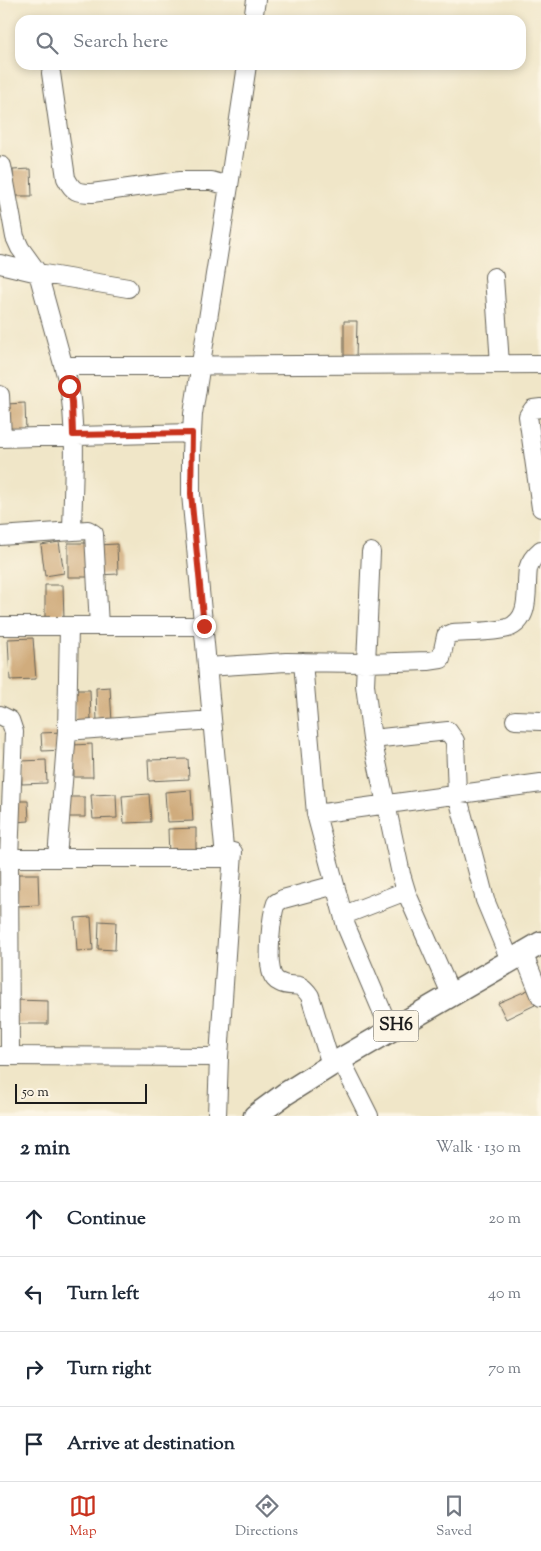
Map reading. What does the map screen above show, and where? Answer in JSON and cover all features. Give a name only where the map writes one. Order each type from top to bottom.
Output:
[{"type":"main road","name":"SH6","points":[[255,1116],[285,1094],[336,1062],[525,952]]},
{"type":"street","points":[[254,15],[256,0]]},
{"type":"street","points":[[225,858],[191,494],[192,433],[200,366],[246,70]]},
{"type":"street","points":[[50,73],[66,178],[71,189],[81,193],[92,193],[196,180],[211,181],[229,186]]},
{"type":"street","points":[[2,166],[4,199],[15,237],[20,248],[38,272],[69,386],[72,402],[73,435],[72,531]]},
{"type":"street","points":[[0,264],[128,288]]},
{"type":"street","points":[[494,277],[500,364]]},
{"type":"street","points":[[64,366],[541,364]]},
{"type":"street","points":[[0,395],[1,438],[192,433]]},
{"type":"street","points":[[541,408],[533,409],[528,416],[541,508]]},
{"type":"street","points":[[0,536],[88,530],[94,534],[99,626]]},
{"type":"street","points":[[207,667],[303,662],[366,664],[428,661],[441,658],[446,636],[453,633],[506,629],[516,625],[524,611],[528,588],[528,568],[534,556],[541,550]]},
{"type":"street","points":[[372,552],[365,685],[372,740],[406,891],[452,994]]},
{"type":"street","points":[[0,626],[204,626]]},
{"type":"street","points":[[57,858],[67,731],[69,626]]},
{"type":"street","points":[[303,662],[316,814],[346,926],[390,1030]]},
{"type":"street","points":[[0,715],[10,720],[14,732],[6,784],[5,1056],[218,1057]]},
{"type":"street","points":[[67,731],[212,720]]},
{"type":"street","points":[[515,720],[541,722]]},
{"type":"street","points":[[372,740],[448,731],[454,741],[457,794],[485,900],[525,952],[541,997]]},
{"type":"street","points":[[316,814],[541,783]]},
{"type":"street","points":[[5,858],[225,858],[234,852],[218,1057],[217,1116]]},
{"type":"street","points":[[336,885],[283,899],[276,903],[271,923],[272,975],[277,982],[298,985],[310,996],[336,1062],[369,1116]]},
{"type":"street","points":[[344,915],[406,891]]},
{"type":"building","points":[[31,169],[32,196],[14,196],[13,170]]},
{"type":"building","points":[[344,321],[357,321],[356,359],[344,359]]},
{"type":"building","points":[[25,403],[26,432],[8,433],[6,404]]},
{"type":"building","points":[[59,542],[64,573],[45,576],[41,545]]},
{"type":"building","points":[[68,543],[92,543],[92,577],[68,577]]},
{"type":"building","points":[[117,544],[118,574],[98,575],[97,545]]},
{"type":"building","points":[[45,585],[63,585],[64,620],[45,620]]},
{"type":"building","points":[[33,638],[36,679],[10,680],[8,639]]},
{"type":"building","points":[[110,687],[112,723],[97,723],[96,688]]},
{"type":"building","points":[[75,690],[90,690],[91,721],[75,721]]},
{"type":"building","points":[[62,732],[63,750],[42,751],[41,733]]},
{"type":"building","points":[[92,744],[93,777],[74,777],[73,745]]},
{"type":"building","points":[[188,759],[189,779],[149,781],[148,760]]},
{"type":"building","points":[[46,760],[47,783],[22,784],[21,761]]},
{"type":"building","points":[[191,790],[193,821],[167,822],[165,792]]},
{"type":"building","points":[[116,794],[117,818],[93,819],[91,795]]},
{"type":"building","points":[[149,794],[151,822],[124,823],[122,796]]},
{"type":"building","points":[[64,797],[85,797],[85,817],[64,817]]},
{"type":"building","points":[[14,801],[28,801],[29,821],[15,822]]},
{"type":"building","points":[[196,828],[196,856],[169,857],[168,829]]},
{"type":"building","points":[[15,874],[38,874],[39,905],[17,906]]},
{"type":"building","points":[[91,917],[93,950],[77,951],[75,918]]},
{"type":"building","points":[[99,921],[116,922],[115,950],[98,949]]},
{"type":"building","points":[[528,990],[535,1005],[506,1019],[498,1003]]},
{"type":"building","points":[[16,1000],[48,1001],[48,1024],[16,1024]]},
{"type":"route","points":[[69,386],[72,402],[73,435],[192,433],[191,494],[204,626]]}]
